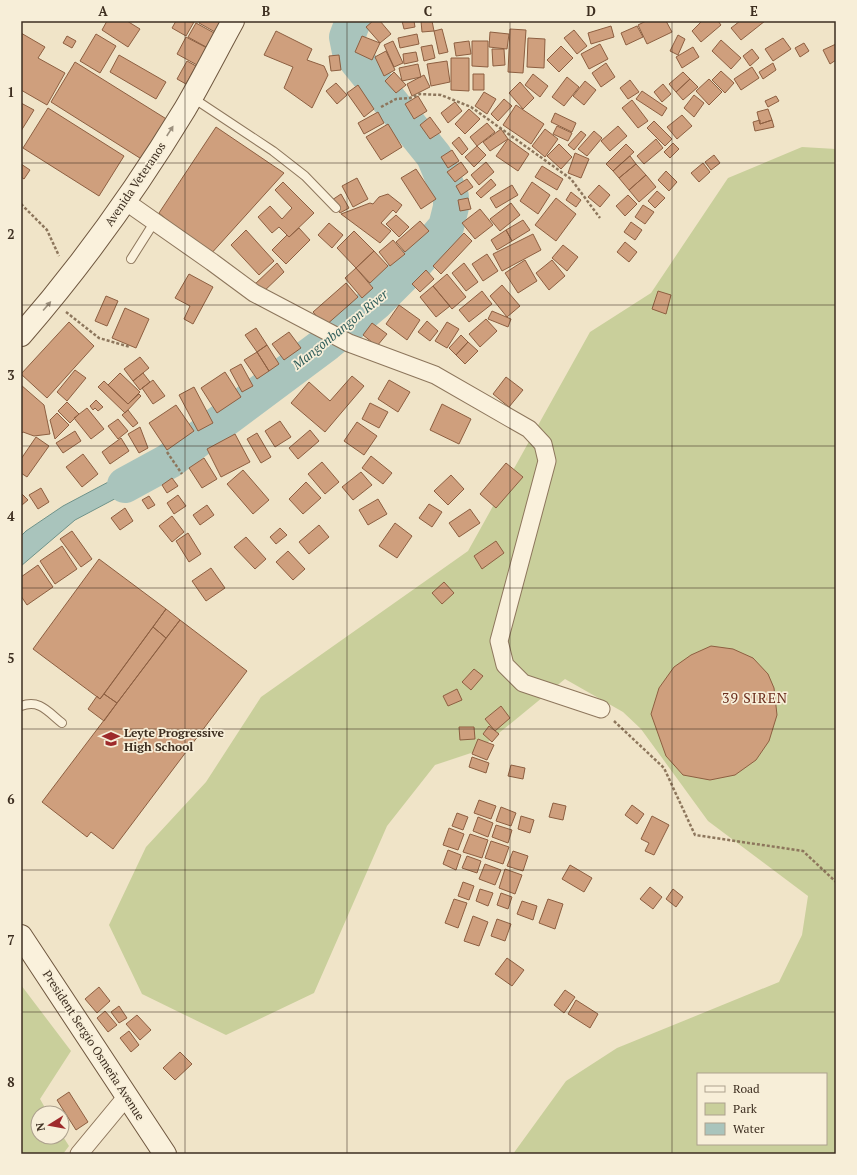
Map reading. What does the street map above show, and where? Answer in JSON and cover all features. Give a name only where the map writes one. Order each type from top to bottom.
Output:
[{"type":"main road","name":"Avenida Veteranos","points":[[21,335],[52,300],[125,201],[191,97],[233,21]]},
{"type":"main road","name":"President Sergio Osmeña Avenue","points":[[21,936],[165,1154]]},
{"type":"street","points":[[125,201],[254,293],[349,343],[435,375],[529,429],[543,444],[547,461],[499,641],[505,666],[523,683],[601,709]]},
{"type":"street","points":[[79,1154],[128,1096]]},
{"type":"lane","points":[[191,97],[273,151],[305,176],[336,208]]},
{"type":"lane","points":[[131,259],[155,221]]},
{"type":"lane","points":[[21,706],[31,702],[40,706],[62,723]]},
{"type":"path","points":[[381,107],[396,99],[410,98],[420,94],[441,95],[471,107],[571,179],[600,218]]},
{"type":"path","points":[[21,204],[47,230],[69,278]]},
{"type":"path","points":[[52,300],[99,338],[130,347]]},
{"type":"path","points":[[167,452],[182,474]]},
{"type":"path","points":[[601,709],[664,768],[695,835],[803,851],[836,882]]},
{"type":"green space","points":[[802,147],[836,149],[836,1154],[513,1154],[566,1081],[617,1048],[779,982],[802,935],[808,896],[708,821],[641,729],[623,712],[565,679],[477,751],[435,765],[387,826],[314,993],[226,1035],[142,994],[109,925],[146,847],[206,782],[261,697],[468,551],[590,332],[651,293],[728,178]]},
{"type":"green space","points":[[21,985],[71,1051],[40,1099],[43,1105],[30,1105],[30,1145],[69,1146],[63,1154],[21,1154]]},
{"type":"water","points":[[163,453],[173,468],[75,520],[21,566],[21,536],[26,531],[63,506]]},
{"type":"building","points":[[107,21],[127,21],[140,29],[128,47],[102,30]]},
{"type":"building","points":[[176,21],[194,22],[186,36],[172,28]]},
{"type":"building","points":[[200,21],[221,21],[215,32],[199,23]]},
{"type":"building","points":[[373,21],[380,21],[391,34],[380,43],[366,27]]},
{"type":"building","points":[[402,21],[414,21],[415,27],[404,29]]},
{"type":"building","points":[[421,21],[432,21],[434,31],[422,32]]},
{"type":"building","points":[[646,21],[666,21],[672,32],[647,44],[638,25]]},
{"type":"building","points":[[702,21],[718,21],[721,25],[701,42],[692,31]]},
{"type":"building","points":[[740,21],[765,21],[741,40],[731,28]]},
{"type":"building","points":[[196,23],[216,34],[208,48],[188,37]]},
{"type":"building","points":[[611,26],[614,37],[591,44],[588,33]]},
{"type":"building","points":[[637,26],[643,37],[626,45],[621,33]]},
{"type":"building","points":[[442,29],[448,52],[439,54],[434,31]]},
{"type":"building","points":[[510,29],[526,30],[523,73],[508,72]]},
{"type":"building","points":[[574,30],[587,46],[577,54],[564,38]]},
{"type":"building","points":[[276,31],[312,49],[307,60],[324,66],[328,75],[312,108],[284,88],[293,67],[264,55]]},
{"type":"building","points":[[490,32],[509,34],[507,49],[489,47]]},
{"type":"building","points":[[21,33],[45,47],[38,58],[65,73],[47,105],[21,90]]},
{"type":"building","points":[[96,34],[116,46],[100,73],[80,61]]},
{"type":"building","points":[[417,34],[419,44],[400,48],[398,38]]},
{"type":"building","points":[[678,35],[685,39],[678,55],[670,51]]},
{"type":"building","points":[[67,36],[76,41],[72,48],[63,43]]},
{"type":"building","points":[[362,36],[380,43],[372,60],[355,52]]},
{"type":"building","points":[[186,37],[207,48],[197,65],[177,54]]},
{"type":"building","points":[[528,38],[545,39],[544,68],[527,67]]},
{"type":"building","points":[[783,38],[791,49],[773,61],[765,49]]},
{"type":"building","points":[[721,40],[741,58],[731,69],[712,51]]},
{"type":"building","points":[[393,41],[403,63],[394,67],[384,45]]},
{"type":"building","points":[[469,41],[471,54],[456,56],[454,43]]},
{"type":"building","points":[[472,41],[488,41],[488,67],[472,66]]},
{"type":"building","points":[[804,43],[809,51],[800,57],[795,48]]},
{"type":"building","points":[[600,44],[608,59],[589,69],[581,54]]},
{"type":"building","points":[[836,44],[836,60],[830,64],[823,50]]},
{"type":"building","points":[[432,45],[435,58],[424,61],[421,47]]},
{"type":"building","points":[[561,46],[573,58],[559,72],[547,60]]},
{"type":"building","points":[[693,47],[699,57],[682,68],[676,57]]},
{"type":"building","points":[[492,49],[504,49],[505,65],[493,66]]},
{"type":"building","points":[[752,49],[759,58],[750,66],[743,56]]},
{"type":"building","points":[[386,51],[395,70],[384,76],[375,57]]},
{"type":"building","points":[[416,52],[418,61],[404,64],[403,54]]},
{"type":"building","points":[[119,55],[166,82],[156,99],[110,72]]},
{"type":"building","points":[[339,55],[341,70],[331,71],[329,56]]},
{"type":"building","points":[[451,58],[469,58],[469,91],[451,90]]},
{"type":"building","points":[[187,61],[196,66],[186,84],[177,79]]},
{"type":"building","points":[[447,61],[450,82],[431,86],[427,64]]},
{"type":"building","points":[[75,62],[168,120],[143,160],[51,102]]},
{"type":"building","points":[[606,63],[615,77],[601,87],[592,73]]},
{"type":"building","points":[[773,63],[776,70],[763,79],[759,72]]},
{"type":"building","points":[[418,64],[421,77],[402,81],[399,68]]},
{"type":"building","points":[[752,67],[759,78],[741,90],[734,79]]},
{"type":"building","points":[[721,71],[734,83],[725,93],[712,80]]},
{"type":"building","points":[[394,72],[406,85],[396,93],[385,81]]},
{"type":"building","points":[[683,72],[690,79],[676,92],[669,84]]},
{"type":"building","points":[[473,74],[484,74],[484,90],[473,90]]},
{"type":"building","points":[[533,74],[548,86],[540,97],[525,85]]},
{"type":"building","points":[[424,75],[430,87],[412,96],[407,84]]},
{"type":"building","points":[[567,77],[579,87],[564,106],[552,97]]},
{"type":"building","points":[[690,79],[698,87],[683,100],[676,92]]},
{"type":"building","points":[[709,79],[722,92],[709,105],[696,91]]},
{"type":"building","points":[[630,80],[639,92],[628,99],[620,88]]},
{"type":"building","points":[[585,81],[596,90],[584,105],[573,96]]},
{"type":"building","points":[[520,82],[534,98],[523,109],[509,93]]},
{"type":"building","points":[[336,83],[347,95],[337,104],[326,91]]},
{"type":"building","points":[[663,84],[671,94],[662,102],[654,92]]},
{"type":"building","points":[[358,85],[374,109],[364,117],[347,93]]},
{"type":"building","points":[[642,91],[667,108],[662,116],[636,99]]},
{"type":"building","points":[[484,92],[496,99],[487,114],[475,106]]},
{"type":"building","points":[[694,95],[704,103],[694,117],[684,108]]},
{"type":"building","points":[[418,96],[427,111],[414,119],[405,104]]},
{"type":"building","points":[[776,96],[779,101],[768,107],[765,101]]},
{"type":"building","points":[[504,99],[512,106],[498,121],[491,114]]},
{"type":"building","points":[[632,100],[648,121],[638,128],[622,108]]},
{"type":"building","points":[[455,102],[462,111],[448,123],[441,113]]},
{"type":"building","points":[[21,103],[34,110],[21,131]]},
{"type":"building","points":[[516,105],[544,124],[531,144],[503,125]]},
{"type":"building","points":[[48,108],[124,156],[99,196],[23,148]]},
{"type":"building","points":[[469,109],[480,119],[465,134],[455,124]]},
{"type":"building","points":[[768,109],[772,120],[760,124],[757,112]]},
{"type":"building","points":[[378,112],[384,123],[364,134],[358,123]]},
{"type":"building","points":[[555,113],[576,123],[572,132],[551,122]]},
{"type":"building","points":[[682,115],[692,126],[677,139],[667,127]]},
{"type":"building","points":[[430,117],[441,132],[430,139],[420,125]]},
{"type":"building","points":[[760,120],[760,124],[772,120],[774,127],[755,131],[753,122]]},
{"type":"building","points":[[654,121],[672,139],[665,146],[647,128]]},
{"type":"building","points":[[487,123],[495,132],[477,146],[470,137]]},
{"type":"building","points":[[388,124],[402,147],[381,160],[366,137]]},
{"type":"building","points":[[557,126],[572,133],[568,141],[553,134]]},
{"type":"building","points":[[618,126],[627,136],[610,151],[601,141]]},
{"type":"building","points":[[216,127],[284,173],[209,256],[159,213]]},
{"type":"building","points":[[501,129],[508,139],[490,151],[483,142]]},
{"type":"building","points":[[545,129],[558,139],[545,157],[532,146]]},
{"type":"building","points":[[581,131],[586,135],[574,150],[568,145]]},
{"type":"building","points":[[594,131],[602,138],[587,156],[578,149]]},
{"type":"building","points":[[459,137],[468,149],[462,155],[452,143]]},
{"type":"building","points":[[508,139],[529,154],[518,171],[496,156]]},
{"type":"building","points":[[656,139],[663,148],[644,164],[637,156]]},
{"type":"building","points":[[673,143],[679,149],[670,158],[664,152]]},
{"type":"building","points":[[559,144],[572,157],[561,169],[547,156]]},
{"type":"building","points":[[626,144],[634,152],[613,171],[606,164]]},
{"type":"building","points":[[477,146],[486,155],[474,167],[465,157]]},
{"type":"building","points":[[452,150],[459,161],[448,168],[441,157]]},
{"type":"building","points":[[575,153],[589,159],[581,178],[568,173]]},
{"type":"building","points":[[714,155],[720,163],[711,170],[705,162]]},
{"type":"building","points":[[630,156],[636,164],[619,178],[613,171]]},
{"type":"building","points":[[461,162],[468,172],[455,182],[447,172]]},
{"type":"building","points":[[486,162],[494,172],[479,185],[471,175]]},
{"type":"building","points":[[703,163],[710,172],[699,182],[691,173]]},
{"type":"building","points":[[21,164],[30,170],[24,179],[21,177]]},
{"type":"building","points":[[636,164],[646,175],[629,190],[619,178]]},
{"type":"building","points":[[542,166],[563,179],[557,190],[535,177]]},
{"type":"building","points":[[416,169],[436,199],[421,209],[401,178]]},
{"type":"building","points":[[666,171],[677,182],[669,191],[658,180]]},
{"type":"building","points":[[646,175],[656,187],[639,202],[629,190]]},
{"type":"building","points":[[357,178],[368,199],[353,207],[342,186]]},
{"type":"building","points":[[467,179],[473,187],[461,195],[456,186]]},
{"type":"building","points":[[491,179],[496,185],[481,198],[476,193]]},
{"type":"building","points":[[283,182],[314,213],[289,237],[279,227],[272,233],[258,217],[270,206],[282,219],[292,208],[275,190]]},
{"type":"building","points":[[532,182],[550,195],[538,214],[520,201]]},
{"type":"building","points":[[512,185],[518,195],[496,208],[490,198]]},
{"type":"building","points":[[599,185],[610,195],[600,207],[588,197]]},
{"type":"building","points":[[657,191],[665,198],[655,208],[648,201]]},
{"type":"building","points":[[571,192],[581,200],[576,207],[566,200]]},
{"type":"building","points":[[341,194],[349,208],[340,213],[332,200]]},
{"type":"building","points":[[388,194],[402,205],[396,213],[393,210],[381,223],[391,231],[380,243],[341,214],[370,203],[373,204],[379,197]]},
{"type":"building","points":[[628,195],[637,204],[625,216],[616,206]]},
{"type":"building","points":[[468,198],[471,209],[460,211],[458,200]]},
{"type":"building","points":[[556,198],[576,214],[556,241],[535,225]]},
{"type":"building","points":[[511,203],[520,215],[500,231],[490,219]]},
{"type":"building","points":[[643,205],[654,212],[645,224],[635,217]]},
{"type":"building","points":[[480,209],[493,225],[475,239],[462,223]]},
{"type":"building","points":[[396,215],[409,227],[399,237],[386,224]]},
{"type":"building","points":[[523,220],[530,230],[512,241],[506,230]]},
{"type":"building","points":[[420,221],[429,231],[405,252],[396,242]]},
{"type":"building","points":[[631,222],[642,230],[635,240],[624,232]]},
{"type":"building","points":[[329,223],[343,235],[332,248],[318,235]]},
{"type":"building","points":[[299,228],[310,240],[286,264],[272,250],[287,235],[289,237]]},
{"type":"building","points":[[246,230],[274,261],[259,275],[231,245]]},
{"type":"building","points":[[506,230],[512,241],[497,250],[491,240]]},
{"type":"building","points":[[354,231],[374,251],[356,268],[337,248]]},
{"type":"building","points":[[464,233],[472,241],[441,274],[433,266]]},
{"type":"building","points":[[533,234],[541,250],[502,271],[493,254]]},
{"type":"building","points":[[393,240],[405,254],[390,266],[379,252]]},
{"type":"building","points":[[625,242],[637,252],[629,262],[617,252]]},
{"type":"building","points":[[563,245],[578,257],[567,271],[552,258]]},
{"type":"building","points":[[374,251],[388,266],[370,283],[356,268]]},
{"type":"building","points":[[487,254],[498,271],[483,281],[472,264]]},
{"type":"building","points":[[525,260],[537,281],[518,293],[505,273]]},
{"type":"building","points":[[552,260],[565,276],[549,290],[536,273]]},
{"type":"building","points":[[277,263],[284,272],[260,295],[252,287]]},
{"type":"building","points":[[464,263],[478,282],[466,291],[452,273]]},
{"type":"building","points":[[356,268],[373,288],[362,298],[345,278]]},
{"type":"building","points":[[426,270],[434,279],[420,292],[412,284]]},
{"type":"building","points":[[189,274],[213,287],[193,324],[184,319],[190,306],[175,298]]},
{"type":"building","points":[[447,274],[466,297],[452,309],[433,286]]},
{"type":"building","points":[[346,283],[358,297],[325,326],[313,312]]},
{"type":"building","points":[[502,285],[520,306],[507,317],[490,296]]},
{"type":"building","points":[[433,286],[450,306],[436,317],[420,297]]},
{"type":"building","points":[[482,291],[492,304],[469,322],[459,310]]},
{"type":"building","points":[[658,291],[671,295],[666,314],[652,309]]},
{"type":"building","points":[[106,296],[118,301],[107,326],[95,321]]},
{"type":"building","points":[[399,305],[420,320],[407,340],[386,324]]},
{"type":"building","points":[[125,308],[149,319],[136,348],[112,338]]},
{"type":"building","points":[[492,311],[511,319],[508,327],[488,319]]},
{"type":"building","points":[[486,319],[497,331],[480,347],[469,334]]},
{"type":"building","points":[[427,321],[438,331],[430,341],[418,332]]},
{"type":"building","points":[[69,322],[94,346],[47,398],[21,374]]},
{"type":"building","points":[[447,322],[459,329],[447,348],[435,341]]},
{"type":"building","points":[[372,323],[387,334],[377,346],[363,335]]},
{"type":"building","points":[[256,328],[267,345],[257,352],[245,335]]},
{"type":"building","points":[[289,332],[301,348],[284,360],[272,344]]},
{"type":"building","points":[[461,335],[468,342],[456,355],[449,348]]},
{"type":"building","points":[[468,342],[478,351],[465,364],[456,355]]},
{"type":"building","points":[[267,345],[279,364],[269,371],[257,352]]},
{"type":"building","points":[[257,352],[269,371],[257,379],[244,360]]},
{"type":"building","points":[[140,357],[149,368],[133,381],[124,369]]},
{"type":"building","points":[[241,364],[253,386],[242,392],[230,370]]},
{"type":"building","points":[[75,370],[86,378],[67,401],[57,392]]},
{"type":"building","points":[[225,372],[241,397],[217,413],[201,388]]},
{"type":"building","points":[[120,373],[140,392],[128,404],[108,385]]},
{"type":"building","points":[[143,373],[150,382],[140,390],[133,381]]},
{"type":"building","points":[[352,376],[364,386],[325,432],[291,403],[309,382],[330,401]]},
{"type":"building","points":[[506,377],[523,390],[509,407],[493,394]]},
{"type":"building","points":[[153,380],[165,396],[153,404],[142,388]]},
{"type":"building","points":[[389,380],[410,392],[398,412],[378,399]]},
{"type":"building","points":[[104,381],[128,404],[139,394],[141,396],[125,413],[98,387]]},
{"type":"building","points":[[21,385],[44,405],[50,434],[34,436],[23,432],[21,434]]},
{"type":"building","points":[[194,387],[213,423],[198,431],[179,395]]},
{"type":"building","points":[[96,400],[103,407],[98,411],[95,408],[93,410],[90,406]]},
{"type":"building","points":[[67,402],[79,414],[70,423],[58,411]]},
{"type":"building","points":[[370,403],[388,412],[379,428],[362,419]]},
{"type":"building","points":[[442,404],[471,419],[459,444],[430,430]]},
{"type":"building","points":[[176,405],[194,431],[167,450],[149,423]]},
{"type":"building","points":[[87,408],[104,429],[91,439],[74,418]]},
{"type":"building","points":[[128,410],[138,423],[133,427],[122,415]]},
{"type":"building","points":[[57,413],[69,425],[55,439],[50,420]]},
{"type":"building","points":[[118,419],[128,431],[118,439],[108,426]]},
{"type":"building","points":[[280,421],[291,437],[275,447],[265,431]]},
{"type":"building","points":[[357,422],[377,436],[364,455],[344,441]]},
{"type":"building","points":[[140,427],[148,448],[139,453],[128,434]]},
{"type":"building","points":[[310,430],[319,441],[298,459],[289,448]]},
{"type":"building","points":[[75,431],[81,441],[63,453],[56,443]]},
{"type":"building","points":[[257,433],[271,457],[261,463],[247,439]]},
{"type":"building","points":[[235,434],[250,462],[221,477],[207,449]]},
{"type":"building","points":[[36,437],[49,446],[27,477],[21,473],[21,459]]},
{"type":"building","points":[[121,438],[129,451],[110,464],[102,452]]},
{"type":"building","points":[[83,454],[98,474],[82,487],[66,467]]},
{"type":"building","points":[[371,456],[392,473],[383,484],[362,468]]},
{"type":"building","points":[[204,458],[217,479],[202,488],[189,468]]},
{"type":"building","points":[[322,462],[339,482],[325,494],[308,474]]},
{"type":"building","points":[[506,463],[523,477],[496,508],[480,494]]},
{"type":"building","points":[[243,470],[269,500],[253,514],[227,484]]},
{"type":"building","points":[[361,472],[372,485],[353,500],[342,487]]},
{"type":"building","points":[[451,475],[464,489],[448,505],[434,491]]},
{"type":"building","points":[[172,478],[178,486],[167,493],[162,485]]},
{"type":"building","points":[[306,482],[321,498],[303,514],[289,499]]},
{"type":"building","points":[[41,488],[49,502],[38,509],[29,495]]},
{"type":"building","points":[[21,493],[28,500],[22,505],[21,504]]},
{"type":"building","points":[[178,495],[186,506],[174,514],[167,503]]},
{"type":"building","points":[[149,496],[155,505],[148,509],[142,500]]},
{"type":"building","points":[[378,499],[387,514],[368,525],[359,510]]},
{"type":"building","points":[[429,504],[442,512],[432,527],[419,518]]},
{"type":"building","points":[[207,505],[214,515],[200,525],[193,515]]},
{"type":"building","points":[[125,508],[133,521],[120,530],[111,518]]},
{"type":"building","points":[[470,509],[480,523],[459,537],[449,523]]},
{"type":"building","points":[[172,516],[184,532],[172,542],[159,526]]},
{"type":"building","points":[[395,523],[412,536],[397,558],[379,546]]},
{"type":"building","points":[[319,525],[329,537],[309,554],[299,542]]},
{"type":"building","points":[[280,528],[287,535],[276,544],[270,537]]},
{"type":"building","points":[[72,531],[92,559],[81,567],[60,539]]},
{"type":"building","points":[[188,533],[201,554],[189,562],[176,541]]},
{"type":"building","points":[[246,537],[266,559],[255,569],[234,547]]},
{"type":"building","points":[[496,541],[504,553],[482,569],[474,556]]},
{"type":"building","points":[[62,546],[77,569],[55,584],[40,561]]},
{"type":"building","points":[[288,551],[305,569],[293,580],[276,562]]},
{"type":"building","points":[[99,559],[166,609],[100,699],[33,649]]},
{"type":"building","points":[[38,565],[53,587],[27,605],[21,596],[21,577]]},
{"type":"building","points":[[211,568],[225,588],[206,601],[192,581]]},
{"type":"building","points":[[444,582],[454,593],[442,604],[432,593]]},
{"type":"building","points":[[166,609],[180,620],[166,638],[153,627]]},
{"type":"building","points":[[180,620],[247,671],[113,849],[91,832],[87,837],[42,802]]},
{"type":"building","points":[[153,627],[166,638],[117,703],[104,694]]},
{"type":"building","points":[[711,646],[733,649],[753,658],[768,674],[774,688],[777,715],[769,741],[756,760],[735,775],[710,780],[683,775],[666,756],[651,714],[659,688],[674,667],[691,655]]},
{"type":"building","points":[[474,669],[483,676],[471,690],[462,682]]},
{"type":"building","points":[[457,689],[462,700],[448,706],[443,696]]},
{"type":"building","points":[[104,694],[117,703],[104,721],[88,709],[97,696],[100,699]]},
{"type":"building","points":[[501,706],[510,718],[495,731],[485,719]]},
{"type":"building","points":[[489,726],[499,734],[492,742],[483,734]]},
{"type":"building","points":[[459,727],[474,727],[475,739],[460,740]]},
{"type":"building","points":[[478,739],[494,745],[487,760],[472,754]]},
{"type":"building","points":[[472,757],[489,763],[486,773],[469,767]]},
{"type":"building","points":[[511,765],[525,768],[523,779],[508,776]]},
{"type":"building","points":[[479,800],[496,806],[491,819],[474,813]]},
{"type":"building","points":[[553,803],[566,806],[563,820],[549,817]]},
{"type":"building","points":[[632,805],[644,814],[637,824],[625,815]]},
{"type":"building","points":[[501,807],[516,813],[511,826],[496,821]]},
{"type":"building","points":[[457,813],[468,817],[463,830],[452,826]]},
{"type":"building","points":[[521,816],[534,820],[530,833],[518,829]]},
{"type":"building","points":[[652,816],[669,825],[654,855],[645,851],[649,843],[641,839]]},
{"type":"building","points":[[478,817],[493,823],[488,837],[473,831]]},
{"type":"building","points":[[496,825],[512,830],[508,843],[492,837]]},
{"type":"building","points":[[449,828],[464,834],[458,850],[443,845]]},
{"type":"building","points":[[470,834],[488,840],[482,858],[463,852]]},
{"type":"building","points":[[491,841],[509,847],[503,864],[485,858]]},
{"type":"building","points":[[448,850],[461,855],[456,870],[443,864]]},
{"type":"building","points":[[513,851],[528,856],[523,871],[507,866]]},
{"type":"building","points":[[467,856],[481,861],[477,873],[462,868]]},
{"type":"building","points":[[485,864],[501,870],[495,885],[479,879]]},
{"type":"building","points":[[570,865],[592,878],[584,892],[562,879]]},
{"type":"building","points":[[505,869],[522,875],[515,894],[499,888]]},
{"type":"building","points":[[463,882],[474,886],[469,900],[458,896]]},
{"type":"building","points":[[650,887],[662,897],[653,909],[640,899]]},
{"type":"building","points":[[480,889],[493,893],[488,906],[476,901]]},
{"type":"building","points":[[673,889],[683,897],[676,907],[666,899]]},
{"type":"building","points":[[501,893],[512,897],[508,909],[497,905]]},
{"type":"building","points":[[454,899],[467,903],[458,928],[445,923]]},
{"type":"building","points":[[548,899],[563,904],[555,929],[539,923]]},
{"type":"building","points":[[522,901],[537,906],[533,920],[517,914]]},
{"type":"building","points":[[473,916],[488,922],[479,946],[464,941]]},
{"type":"building","points":[[497,919],[511,924],[505,941],[491,936]]},
{"type":"building","points":[[507,958],[524,970],[512,986],[495,974]]},
{"type":"building","points":[[99,987],[110,1001],[97,1013],[85,999]]},
{"type":"building","points":[[565,990],[575,997],[564,1013],[554,1005]]},
{"type":"building","points":[[576,1000],[598,1014],[590,1028],[568,1014]]},
{"type":"building","points":[[119,1006],[127,1018],[119,1023],[111,1012]]},
{"type":"building","points":[[105,1011],[117,1025],[108,1032],[97,1018]]},
{"type":"building","points":[[137,1015],[151,1030],[140,1040],[126,1024]]},
{"type":"building","points":[[129,1031],[139,1045],[131,1052],[120,1038]]},
{"type":"building","points":[[180,1052],[192,1064],[175,1080],[163,1068]]},
{"type":"building","points":[[69,1092],[88,1122],[76,1130],[70,1121],[70,1105],[60,1105],[57,1100]]},
{"type":"waterway","name":"Mangonbangon River","points":[[125,485],[169,461],[327,343],[375,303],[416,262],[446,227],[451,207],[451,197],[434,156],[350,52],[347,37],[353,21]]},
{"type":"place","name":"Leyte Progressive High School","points":[[111,739]]},
{"type":"district","name":"39 SIREN","points":[[755,697]]}]
